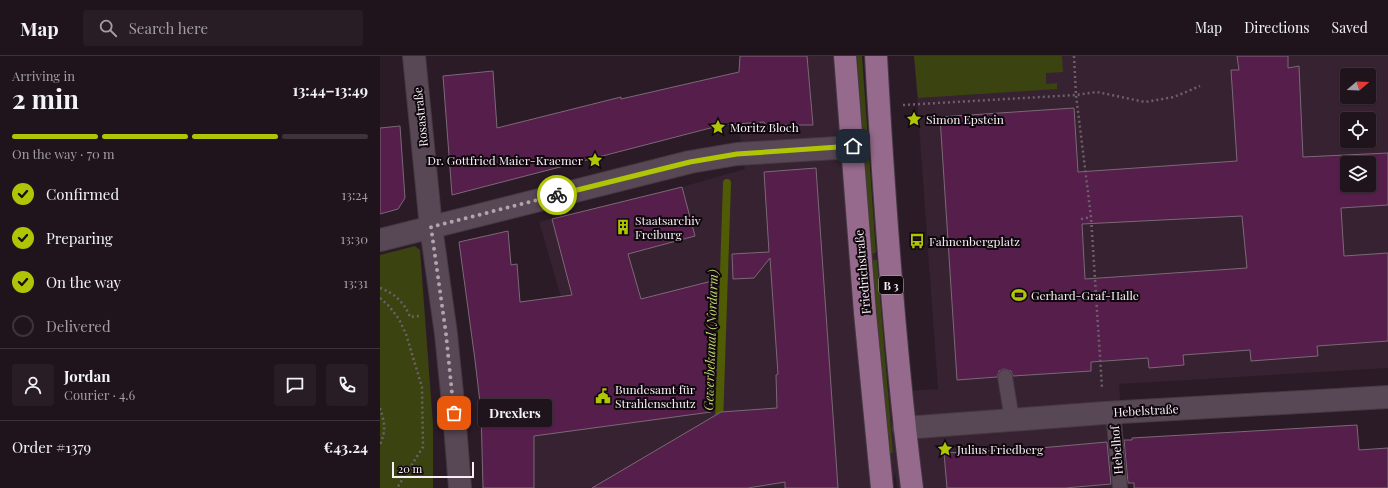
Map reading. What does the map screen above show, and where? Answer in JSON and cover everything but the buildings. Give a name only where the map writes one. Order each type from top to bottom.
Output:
[{"type":"main road","name":"Friedrichstraße","points":[[845,56],[865,313],[882,488]]},
{"type":"main road","name":"B 3","points":[[876,56],[878,106],[890,272],[904,428],[912,488]]},
{"type":"street","name":"Rosastraße","points":[[414,56],[431,227],[446,334],[460,488]]},
{"type":"street","points":[[380,240],[690,162],[737,154],[853,146]]},
{"type":"street","name":"Hebelstraße","points":[[904,428],[1109,412],[1388,397]]},
{"type":"lane","points":[[1005,377],[1012,419]]},
{"type":"lane","name":"Hebelhof","points":[[1109,412],[1120,488]]},
{"type":"path","points":[[1074,56],[1076,95],[1091,217],[1109,412]]},
{"type":"path","points":[[878,106],[1076,95],[1097,92],[1145,102],[1174,97],[1200,86]]},
{"type":"path","points":[[1081,219],[1091,217]]},
{"type":"path","points":[[380,288],[389,292],[400,300],[410,317],[422,316]]},
{"type":"path","points":[[380,298],[389,306],[399,319],[406,334],[422,387],[423,447],[397,488]]},
{"type":"path","points":[[380,408],[383,416],[385,433],[380,445]]},
{"type":"shaded area","points":[[740,56],[857,56],[871,253],[876,254],[877,260],[872,260],[893,453],[888,392],[938,389],[914,56],[1388,56],[1388,368],[1119,384],[1127,488],[897,488],[895,472],[892,488],[534,488],[528,353],[561,297],[539,222],[682,187],[745,169],[738,124]]},
{"type":"green space","points":[[857,56],[862,56],[876,253],[871,254]]},
{"type":"green space","points":[[914,56],[1062,56],[1063,72],[1046,73],[1046,84],[1057,83],[1057,89],[918,98]]},
{"type":"green space","points":[[415,246],[420,250],[433,425],[433,488],[380,488],[380,255]]},
{"type":"green space","points":[[871,260],[877,260],[893,453],[887,454]]},
{"type":"waterway","name":"Gewerbekanal (Nordarm)","points":[[719,424],[727,183]]},
{"type":"way so far","points":[[454,413],[446,334],[431,227],[557,195]]},
{"type":"place","name":"Simon Epstein","points":[[914,119]]},
{"type":"place","name":"Moritz Bloch","points":[[718,127]]},
{"type":"place","name":"Dr. Gottfried Maier-Kraemer","points":[[595,160]]},
{"type":"place","name":"Staatsarchiv Freiburg","points":[[623,227]]},
{"type":"place","name":"Fahnenbergplatz","points":[[917,241]]},
{"type":"place","name":"Gerhard-Graf-Halle","points":[[1019,295]]},
{"type":"place","name":"Bundesamt für Strahlenschutz","points":[[603,396]]},
{"type":"place","name":"Drexlers","points":[[454,413]]},
{"type":"place","name":"Julius Friedberg","points":[[945,449]]},
{"type":"route","points":[[557,195],[690,162],[737,154],[853,146]]}]
